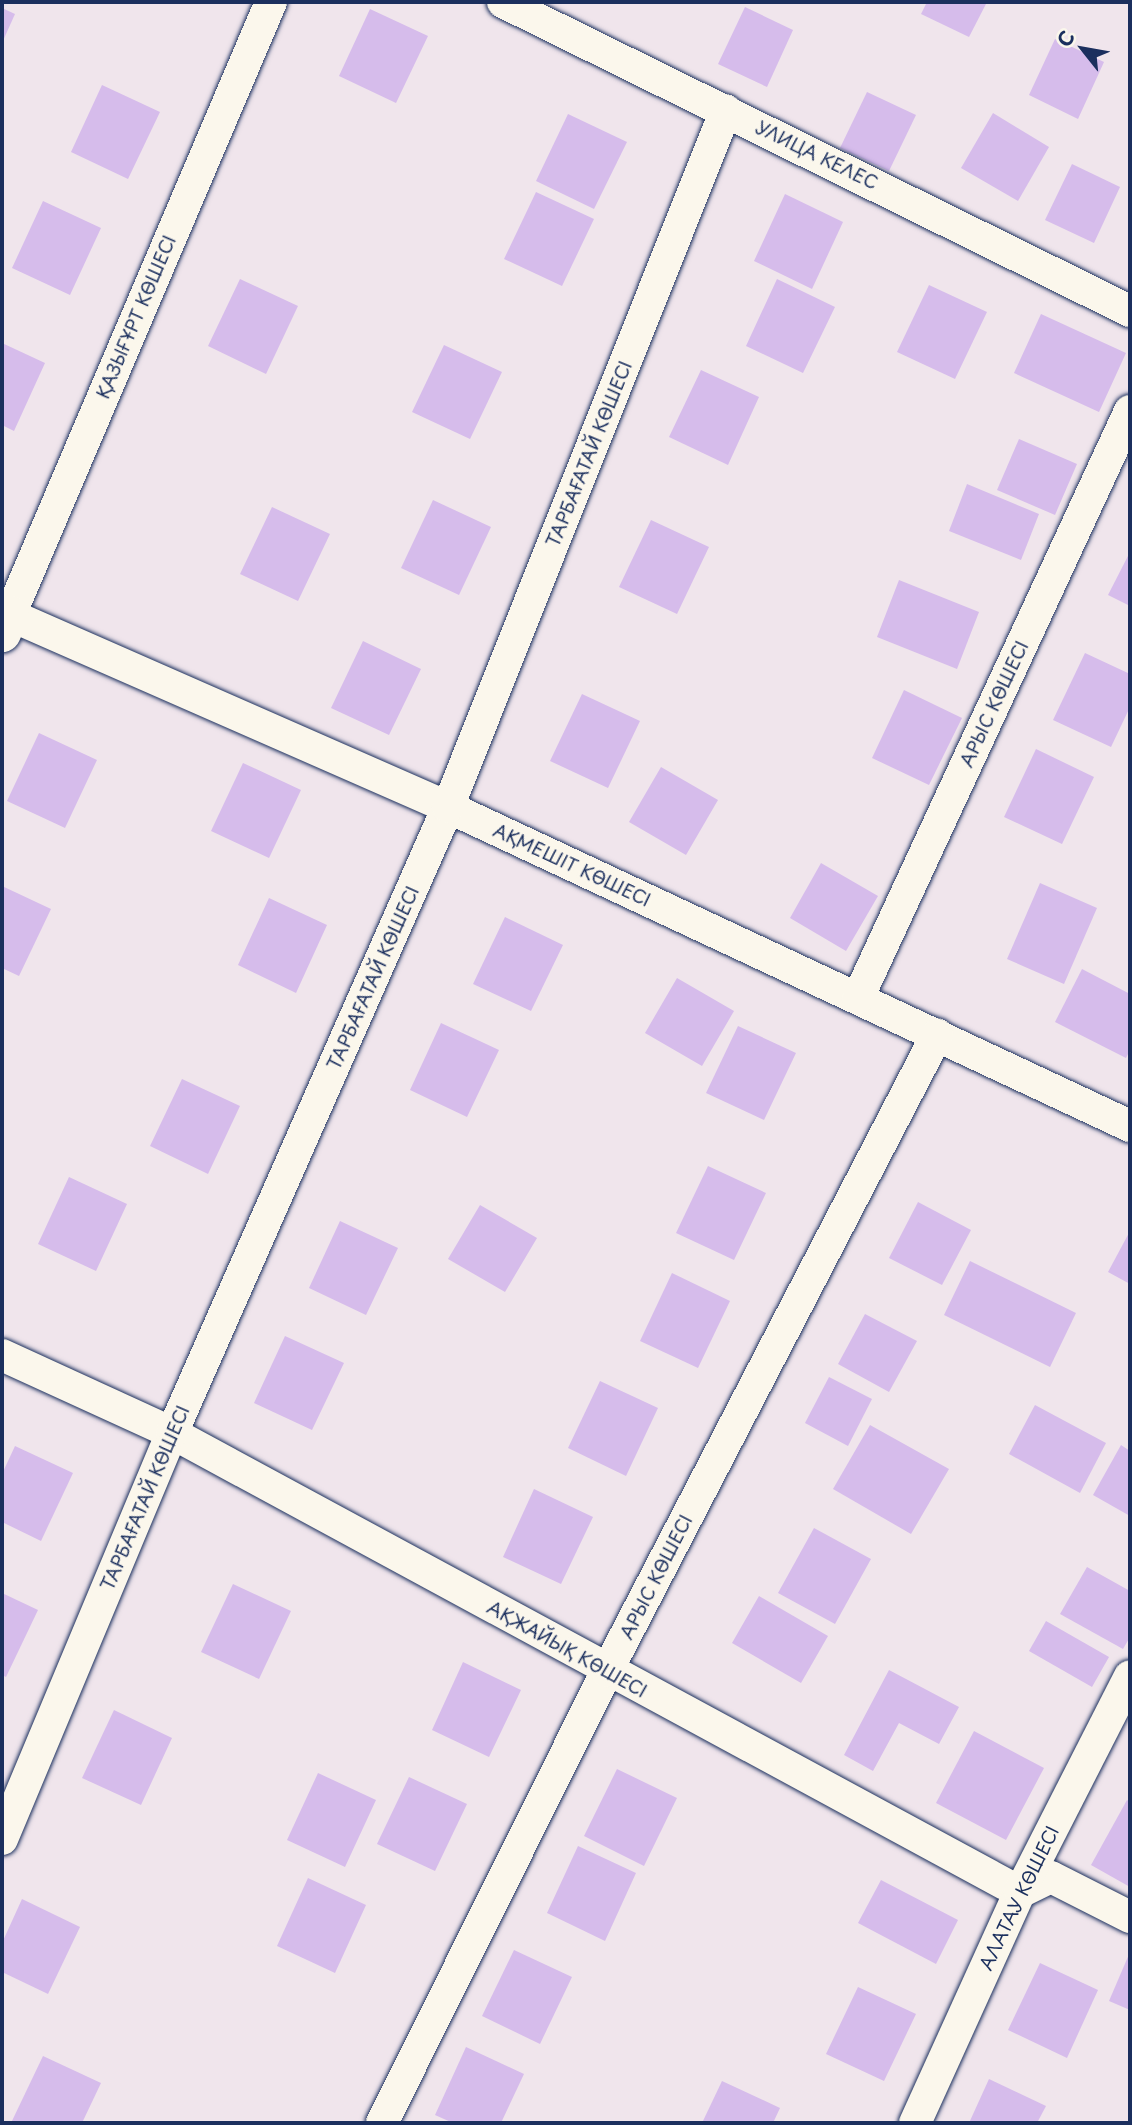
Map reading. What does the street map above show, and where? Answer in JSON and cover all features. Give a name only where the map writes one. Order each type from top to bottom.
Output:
[{"type":"street","name":"ҚАЗЫҒҰРТ КӨШЕСІ","points":[[4,620],[271,2]]},
{"type":"street","name":"УЛИЦА КЕЛЕC","points":[[503,2],[1130,311]]},
{"type":"street","name":"ТАРБАҒАТАЙ КӨШЕСІ","points":[[2,1839],[172,1433],[448,807],[726,110]]},
{"type":"street","name":"АРЫС КӨШЕСІ","points":[[858,998],[1130,411]]},
{"type":"street","name":"АҚМЕШІТ КӨШЕСІ","points":[[4,620],[448,807],[1130,1126]]},
{"type":"street","name":"АРЫС КӨШЕСІ","points":[[382,2123],[607,1671],[937,1035]]},
{"type":"street","name":"АҚЖАЙЫҚ КӨШЕСІ","points":[[2,1355],[172,1433],[607,1671],[1020,1892]]},
{"type":"street","name":"АЛАТАУ КӨШЕСІ","points":[[915,2123],[1020,1892],[1130,1676]]},
{"type":"street","points":[[1020,1892],[1051,1877],[1130,1917]]},
{"type":"building","points":[[927,2],[987,2],[969,37],[921,14]]},
{"type":"building","points":[[745,7],[793,30],[767,87],[718,64]]},
{"type":"building","points":[[2,8],[15,14],[2,43]]},
{"type":"building","points":[[370,9],[428,36],[396,103],[339,76]]},
{"type":"building","points":[[1055,39],[1104,62],[1078,119],[1029,95]]},
{"type":"building","points":[[102,85],[160,112],[128,179],[71,152]]},
{"type":"building","points":[[867,92],[916,115],[889,171],[840,148]]},
{"type":"building","points":[[993,113],[1049,147],[1018,201],[961,168]]},
{"type":"building","points":[[568,114],[627,142],[594,209],[536,181]]},
{"type":"building","points":[[1072,164],[1120,187],[1094,243],[1045,220]]},
{"type":"building","points":[[536,192],[594,219],[562,286],[504,259]]},
{"type":"building","points":[[785,194],[843,222],[812,289],[754,261]]},
{"type":"building","points":[[43,201],[101,228],[70,295],[12,268]]},
{"type":"building","points":[[240,279],[298,306],[266,374],[208,346]]},
{"type":"building","points":[[777,279],[835,307],[803,373],[746,346]]},
{"type":"building","points":[[929,285],[987,312],[955,379],[897,352]]},
{"type":"building","points":[[1041,314],[1126,353],[1099,412],[1014,373]]},
{"type":"building","points":[[2,343],[45,363],[14,431],[2,425]]},
{"type":"building","points":[[444,345],[502,372],[470,439],[412,412]]},
{"type":"building","points":[[701,370],[759,397],[728,465],[669,437]]},
{"type":"building","points":[[1019,439],[1077,464],[1055,515],[997,490]]},
{"type":"building","points":[[967,484],[1039,514],[1021,560],[949,531]]},
{"type":"building","points":[[433,500],[491,527],[459,595],[401,568]]},
{"type":"building","points":[[272,507],[330,534],[298,601],[240,574]]},
{"type":"building","points":[[651,520],[709,547],[677,614],[619,587]]},
{"type":"building","points":[[1130,552],[1130,606],[1108,595]]},
{"type":"building","points":[[899,580],[979,612],[957,669],[877,637]]},
{"type":"building","points":[[363,641],[421,669],[389,735],[331,708]]},
{"type":"building","points":[[1085,653],[1130,674],[1130,707],[1111,747],[1053,720]]},
{"type":"building","points":[[904,690],[962,718],[929,785],[872,758]]},
{"type":"building","points":[[582,694],[640,721],[608,788],[550,761]]},
{"type":"building","points":[[39,733],[97,760],[65,828],[7,801]]},
{"type":"building","points":[[1036,749],[1094,777],[1062,844],[1004,817]]},
{"type":"building","points":[[243,763],[301,790],[269,858],[211,831]]},
{"type":"building","points":[[661,767],[718,800],[686,855],[629,822]]},
{"type":"building","points":[[821,863],[878,896],[846,951],[790,918]]},
{"type":"building","points":[[1040,883],[1097,908],[1064,984],[1007,959]]},
{"type":"building","points":[[2,886],[51,909],[19,976],[2,968]]},
{"type":"building","points":[[269,898],[327,925],[296,993],[238,965]]},
{"type":"building","points":[[505,917],[563,945],[531,1011],[473,984]]},
{"type":"building","points":[[1082,969],[1130,994],[1130,1050],[1126,1058],[1055,1022]]},
{"type":"building","points":[[677,978],[734,1011],[702,1066],[645,1033]]},
{"type":"building","points":[[441,1023],[499,1050],[467,1117],[410,1090]]},
{"type":"building","points":[[738,1026],[796,1053],[764,1120],[706,1093]]},
{"type":"building","points":[[182,1079],[240,1106],[208,1174],[150,1146]]},
{"type":"building","points":[[708,1166],[766,1193],[734,1260],[676,1233]]},
{"type":"building","points":[[69,1177],[127,1204],[96,1271],[38,1244]]},
{"type":"building","points":[[918,1202],[971,1230],[942,1285],[889,1258]]},
{"type":"building","points":[[480,1205],[537,1238],[505,1292],[448,1259]]},
{"type":"building","points":[[340,1221],[398,1248],[366,1315],[309,1288]]},
{"type":"building","points":[[1130,1231],[1130,1284],[1108,1272]]},
{"type":"building","points":[[970,1261],[1076,1313],[1050,1367],[944,1315]]},
{"type":"building","points":[[672,1273],[730,1301],[698,1368],[640,1341]]},
{"type":"building","points":[[865,1314],[917,1341],[889,1392],[838,1364]]},
{"type":"building","points":[[285,1336],[344,1363],[312,1430],[254,1403]]},
{"type":"building","points":[[829,1377],[872,1399],[848,1446],[805,1423]]},
{"type":"building","points":[[600,1381],[658,1408],[626,1476],[568,1448]]},
{"type":"building","points":[[1035,1405],[1106,1443],[1080,1493],[1009,1454]]},
{"type":"building","points":[[870,1425],[949,1469],[911,1534],[833,1489]]},
{"type":"building","points":[[1121,1445],[1130,1451],[1130,1516],[1093,1495]]},
{"type":"building","points":[[15,1446],[73,1473],[41,1541],[2,1522],[2,1474]]},
{"type":"building","points":[[534,1489],[593,1517],[561,1584],[503,1557]]},
{"type":"building","points":[[814,1528],[871,1559],[835,1624],[778,1593]]},
{"type":"building","points":[[1087,1567],[1130,1591],[1130,1637],[1123,1649],[1060,1614]]},
{"type":"building","points":[[233,1584],[291,1611],[259,1679],[201,1652]]},
{"type":"building","points":[[2,1593],[38,1610],[6,1677],[2,1675]]},
{"type":"building","points":[[759,1596],[828,1636],[801,1683],[732,1643]]},
{"type":"building","points":[[1046,1621],[1109,1657],[1092,1687],[1029,1651]]},
{"type":"building","points":[[463,1662],[521,1690],[489,1757],[432,1730]]},
{"type":"building","points":[[889,1670],[959,1707],[939,1744],[899,1723],[873,1771],[844,1755]]},
{"type":"building","points":[[114,1710],[172,1738],[141,1805],[82,1778]]},
{"type":"building","points":[[974,1731],[1044,1768],[1006,1840],[936,1803]]},
{"type":"building","points":[[617,1769],[677,1798],[644,1866],[584,1836]]},
{"type":"building","points":[[318,1773],[376,1800],[345,1867],[287,1840]]},
{"type":"building","points":[[409,1777],[467,1804],[435,1871],[377,1844]]},
{"type":"building","points":[[1127,1800],[1130,1802],[1130,1887],[1091,1865]]},
{"type":"building","points":[[578,1846],[636,1873],[605,1941],[547,1913]]},
{"type":"building","points":[[308,1878],[366,1905],[335,1973],[277,1946]]},
{"type":"building","points":[[881,1880],[958,1920],[936,1964],[858,1923]]},
{"type":"building","points":[[22,1899],[80,1927],[48,1994],[2,1972],[2,1943]]},
{"type":"building","points":[[514,1950],[572,1977],[540,2044],[482,2016]]},
{"type":"building","points":[[1130,1952],[1130,2010],[1109,2001]]},
{"type":"building","points":[[1040,1963],[1098,1990],[1067,2058],[1008,2030]]},
{"type":"building","points":[[858,1987],[916,2014],[884,2081],[826,2054]]},
{"type":"building","points":[[466,2047],[524,2074],[501,2123],[453,2123],[435,2115]]},
{"type":"building","points":[[43,2056],[101,2083],[82,2123],[11,2123]]},
{"type":"building","points":[[989,2079],[1046,2106],[1037,2123],[969,2123]]},
{"type":"building","points":[[722,2081],[780,2108],[773,2123],[702,2123]]}]
